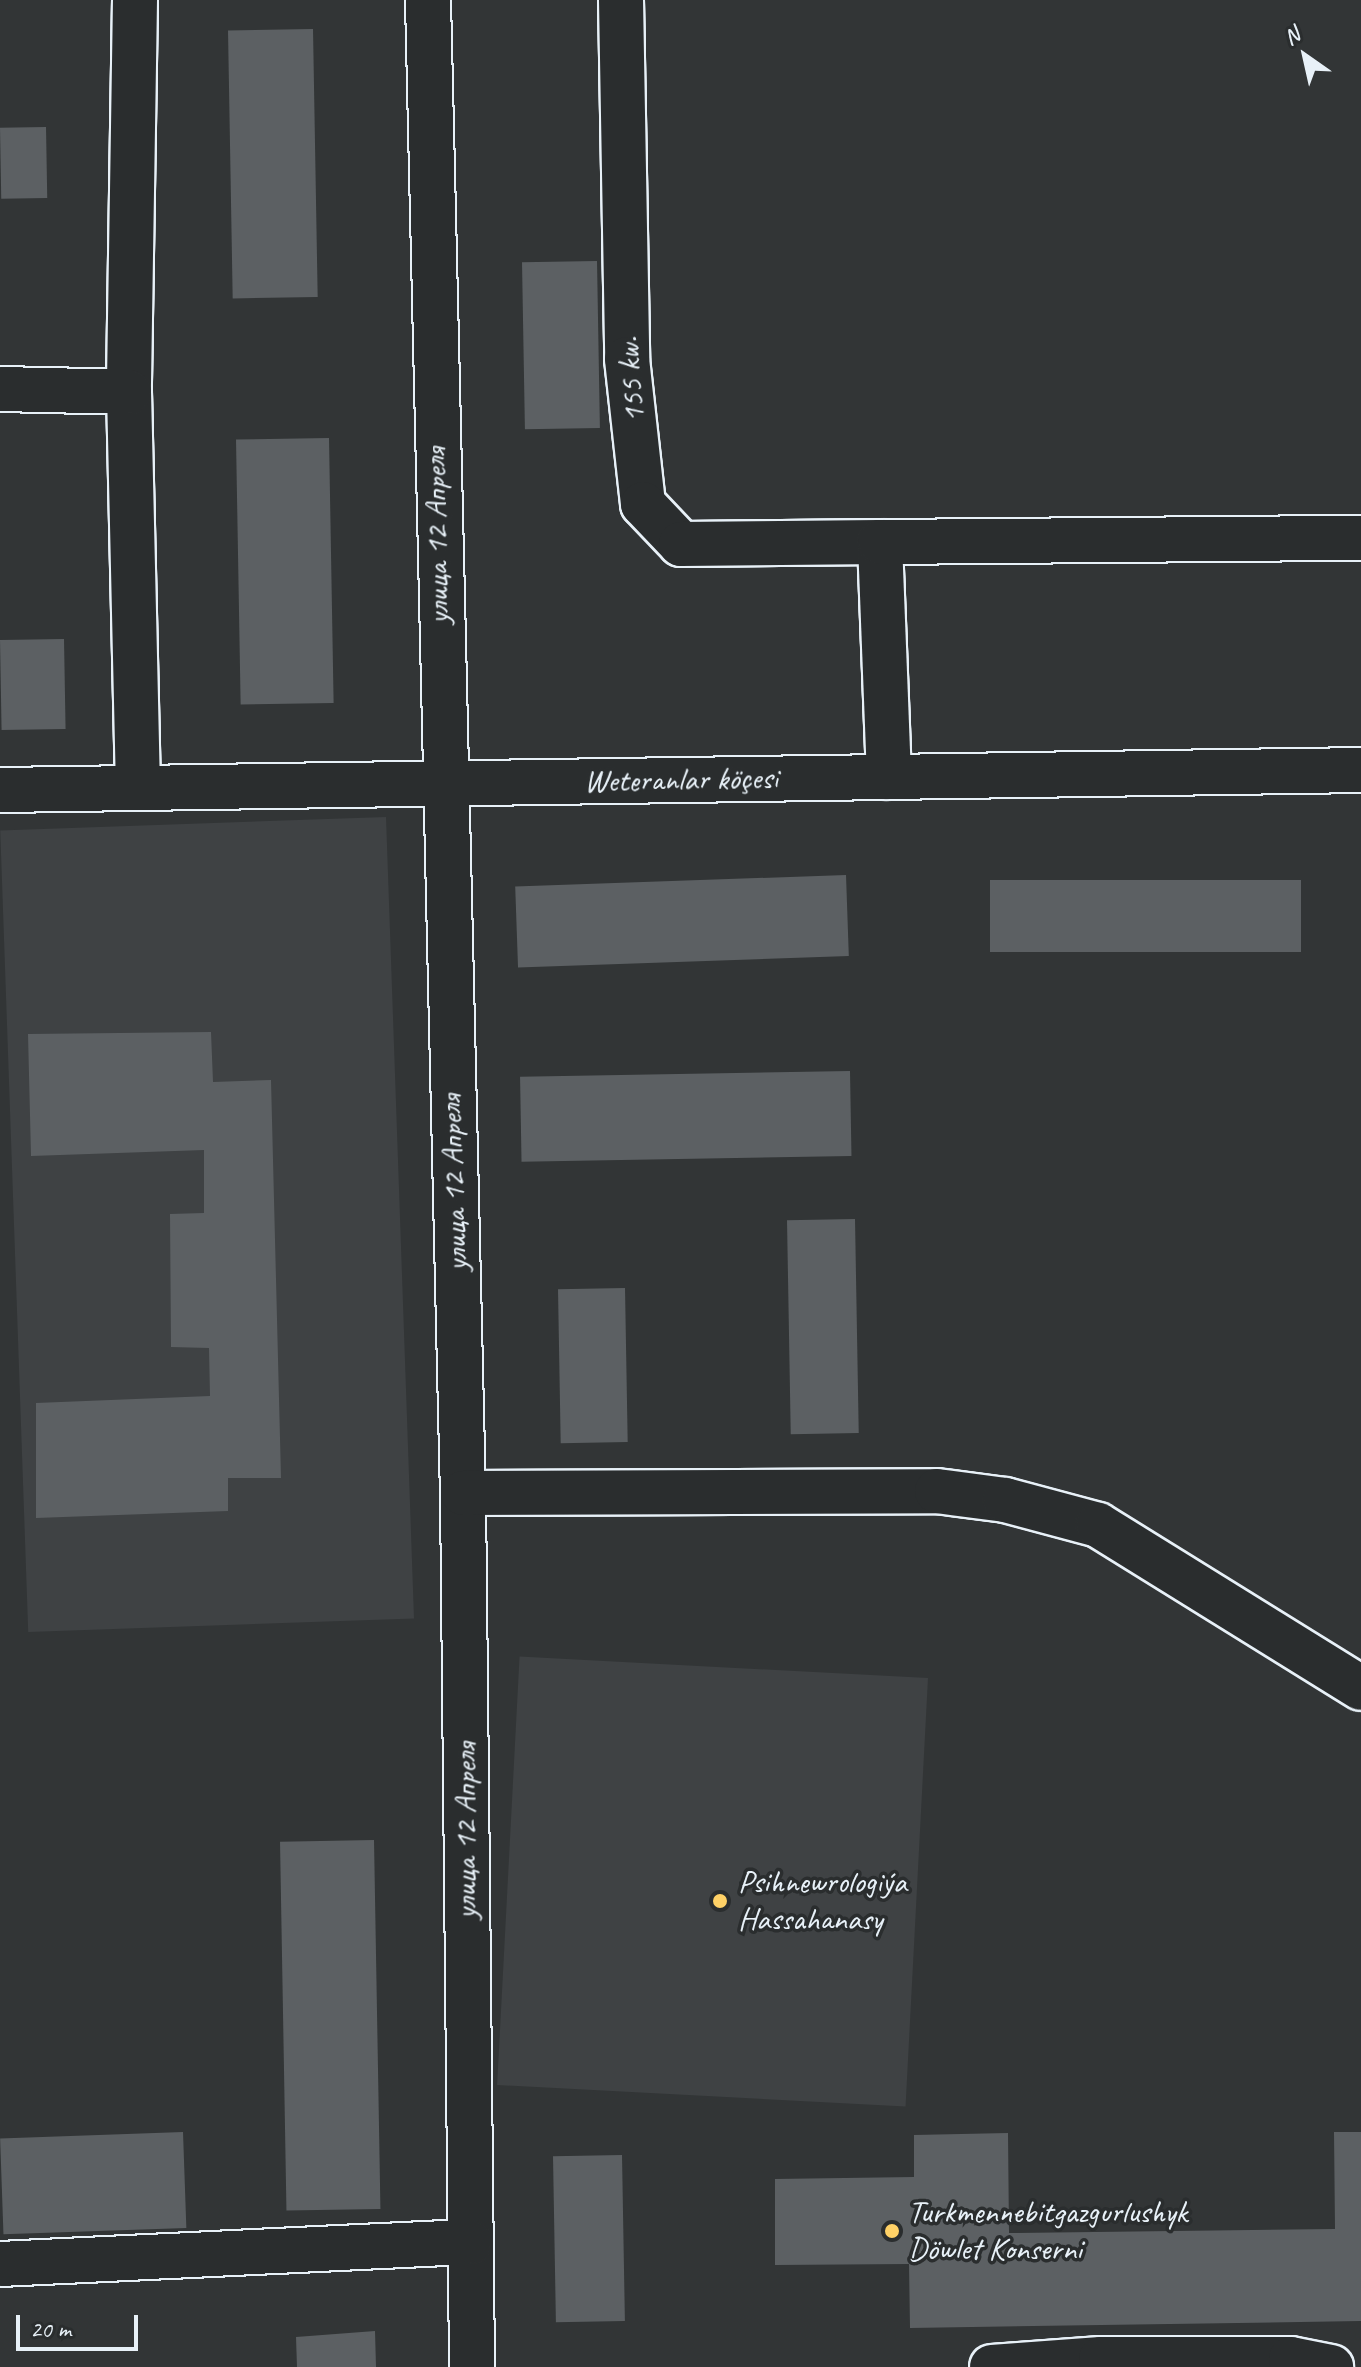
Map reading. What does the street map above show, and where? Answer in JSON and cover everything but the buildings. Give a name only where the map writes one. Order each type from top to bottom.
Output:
[{"type":"street","points":[[135,0],[129,392],[138,788]]},
{"type":"street","name":"улица 12 Апреля","points":[[428,0],[442,783],[463,1493],[472,2367]]},
{"type":"street","name":"155 kw.","points":[[621,0],[627,359],[643,504],[681,544],[1361,538]]},
{"type":"street","points":[[0,389],[129,392]]},
{"type":"street","points":[[880,542],[889,777]]},
{"type":"street","name":"Weteranlar köçesi","points":[[0,790],[1361,770]]},
{"type":"street","points":[[463,1493],[937,1491],[1005,1500],[1098,1525],[1361,1688]]},
{"type":"street","points":[[0,2264],[469,2242]]},
{"type":"street","points":[[992,2367],[1180,2359],[1291,2359],[1331,2367]]},
{"type":"shaded area","points":[[386,817],[414,1619],[28,1632],[0,830]]},
{"type":"shaded area","name":"Psihnewrologiýa Hassahanasy","points":[[520,1657],[928,1678],[906,2106],[497,2085]]},
{"type":"place","name":"Psihnewrologiýa Hassahanasy","points":[[720,1901]]},
{"type":"place","name":"Turkmennebitgazgurlushyk Döwlet Konserni","points":[[892,2231]]}]
